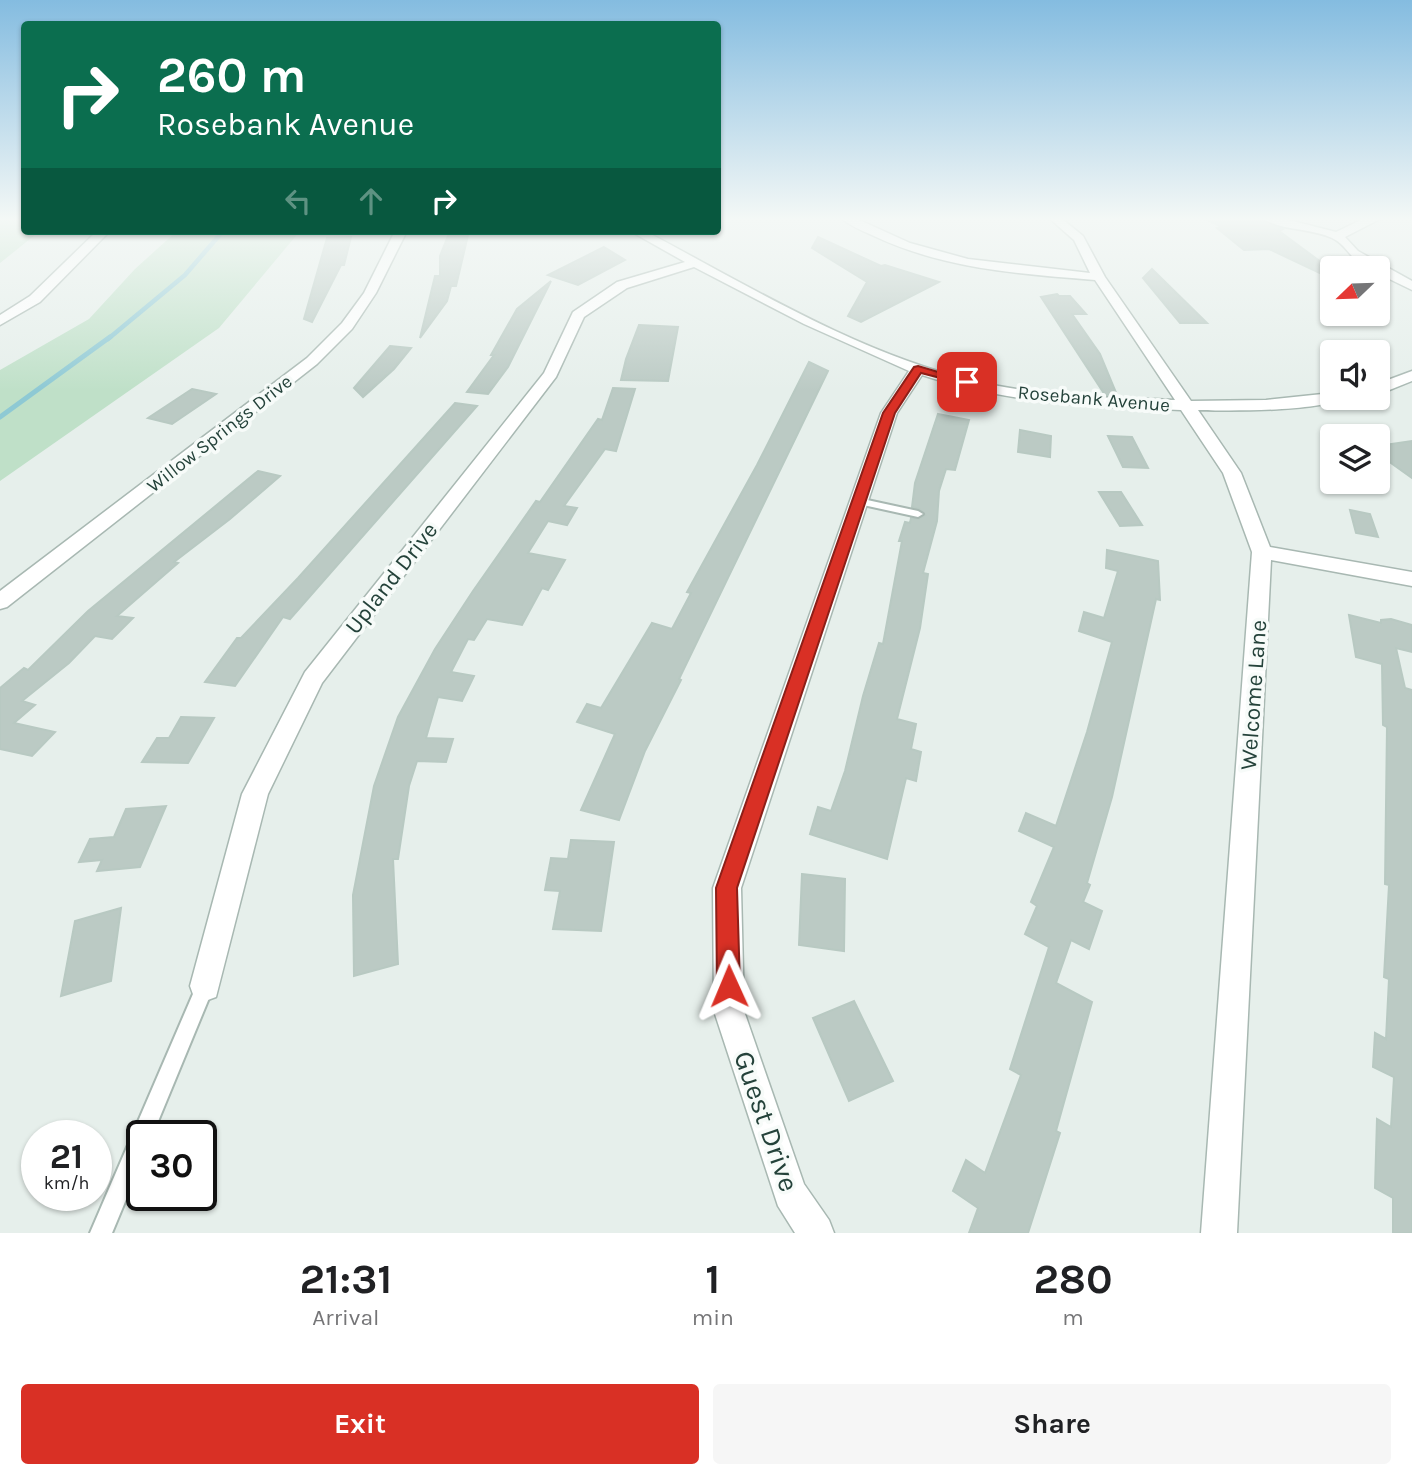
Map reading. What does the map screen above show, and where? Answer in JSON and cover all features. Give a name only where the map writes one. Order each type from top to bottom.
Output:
[{"type":"street","points":[[0,321],[35,299],[59,276]]},
{"type":"street","name":"Willow Springs Drive","points":[[0,602],[312,361],[347,326],[379,276]]},
{"type":"street","name":"Upland Drive","points":[[205,986],[255,794],[313,678],[551,374],[578,315],[622,285],[652,276]]},
{"type":"street","name":"Rosebank Avenue","points":[[721,276],[807,323],[918,369],[991,388],[1096,402],[1188,406],[1292,405],[1320,400]]},
{"type":"street","points":[[1079,276],[1099,277]]},
{"type":"street","points":[[1392,276],[1412,286]]},
{"type":"street","name":"Welcome Lane","points":[[1099,277],[1232,473],[1262,552],[1219,1233]]},
{"type":"street","name":"Guest Drive","points":[[816,1233],[790,1194],[729,1011],[727,888],[889,413],[918,369]]},
{"type":"street","points":[[1390,385],[1412,376]]},
{"type":"street","points":[[1262,552],[1412,579]]},
{"type":"lane","points":[[858,501],[918,514]]},
{"type":"lane","points":[[149,1120],[205,986]]},
{"type":"lane","points":[[102,1233],[126,1175]]},
{"type":"green space","points":[[129,276],[263,276],[219,328],[0,481],[0,370],[89,319]]},
{"type":"building","points":[[316,276],[336,276],[312,322],[304,319]]},
{"type":"building","points":[[435,276],[458,276],[456,286],[451,286],[447,301],[420,338]]},
{"type":"building","points":[[550,276],[596,276],[578,285]]},
{"type":"building","points":[[857,276],[918,276],[939,282],[861,322],[848,316],[867,282]]},
{"type":"building","points":[[1159,276],[1207,323],[1180,323],[1143,278]]},
{"type":"building","points":[[551,281],[508,367],[488,394],[467,392],[494,355],[491,355],[517,309]]},
{"type":"building","points":[[1057,294],[1070,296],[1086,314],[1072,314],[1100,354],[1117,395],[1105,395],[1041,297]]},
{"type":"building","points":[[639,325],[678,327],[668,381],[621,380]]},
{"type":"building","points":[[390,346],[411,348],[394,369],[363,397],[354,388]]},
{"type":"building","points":[[809,362],[828,371],[645,751],[619,820],[581,810],[615,734],[577,722],[587,704],[601,708],[652,623],[672,629],[691,593],[687,592],[757,465]]},
{"type":"building","points":[[613,388],[635,389],[616,451],[605,449],[564,506],[577,508],[567,525],[548,521],[528,553],[565,560],[548,590],[542,588],[522,625],[487,619],[474,640],[468,639],[451,672],[474,676],[462,701],[438,697],[426,738],[453,739],[446,762],[417,761],[409,786],[398,859],[393,859],[398,964],[354,976],[353,895],[374,786],[398,717],[435,649],[473,591],[536,501],[540,502],[598,419],[602,420]]},
{"type":"building","points":[[192,389],[216,394],[172,424],[148,418]]},
{"type":"building","points":[[455,403],[477,406],[290,619],[283,617],[235,686],[205,682],[237,638],[241,638],[298,578]]},
{"type":"building","points":[[938,414],[969,420],[955,470],[946,469],[939,491],[937,521],[923,573],[928,574],[920,628],[897,719],[916,724],[911,749],[921,752],[916,781],[906,778],[887,859],[810,834],[818,807],[831,811],[845,771],[863,696],[879,643],[883,644],[902,541],[899,541],[905,522],[910,523],[911,518],[919,519],[925,515],[912,507],[915,483]]},
{"type":"building","points":[[1020,430],[1051,436],[1050,457],[1018,452]]},
{"type":"building","points":[[1108,436],[1132,437],[1148,468],[1123,467]]},
{"type":"building","points":[[1412,441],[1412,478],[1390,462],[1390,444]]},
{"type":"building","points":[[258,471],[280,476],[174,562],[178,563],[117,616],[133,618],[112,639],[95,636],[69,663],[22,701],[35,705],[14,723],[55,732],[32,756],[0,749],[0,688],[24,668],[28,670],[88,611]]},
{"type":"building","points":[[1099,492],[1121,492],[1142,525],[1120,526]]},
{"type":"building","points":[[1350,510],[1370,514],[1378,537],[1356,533]]},
{"type":"building","points":[[1107,550],[1158,561],[1160,600],[1156,599],[1112,797],[1087,883],[1090,885],[1083,902],[1102,911],[1089,949],[1071,940],[1056,983],[1092,1002],[1056,1131],[1060,1133],[1028,1233],[969,1233],[978,1208],[953,1191],[966,1160],[985,1173],[1021,1075],[1010,1069],[1049,947],[1025,934],[1037,906],[1031,902],[1054,847],[1019,831],[1026,813],[1056,826],[1087,732],[1112,642],[1079,631],[1084,612],[1104,618],[1118,571],[1106,568]]},
{"type":"building","points":[[1349,615],[1381,623],[1381,620],[1391,619],[1412,625],[1412,652],[1396,648],[1405,688],[1412,690],[1412,1233],[1393,1233],[1393,1198],[1375,1188],[1377,1119],[1391,1127],[1394,1077],[1373,1067],[1375,1033],[1386,1039],[1389,979],[1384,977],[1389,885],[1385,884],[1387,727],[1383,725],[1382,664],[1356,657]]},
{"type":"building","points":[[181,717],[214,718],[188,763],[142,762],[157,738],[169,738]]},
{"type":"building","points":[[166,806],[140,867],[97,871],[102,860],[79,862],[90,839],[114,837],[126,809]]},
{"type":"building","points":[[571,840],[614,842],[601,931],[553,929],[560,891],[545,890],[551,858],[568,859]]},
{"type":"building","points":[[802,874],[845,879],[844,951],[799,945]]},
{"type":"building","points":[[121,908],[111,981],[61,996],[75,921]]},
{"type":"building","points":[[854,1001],[893,1081],[849,1101],[813,1018]]},
{"type":"waterway","points":[[108,339],[184,276]]},
{"type":"waterway","points":[[0,417],[110,337]]},
{"type":"route","points":[[729,986],[727,888],[889,413],[918,369],[967,382]]}]
